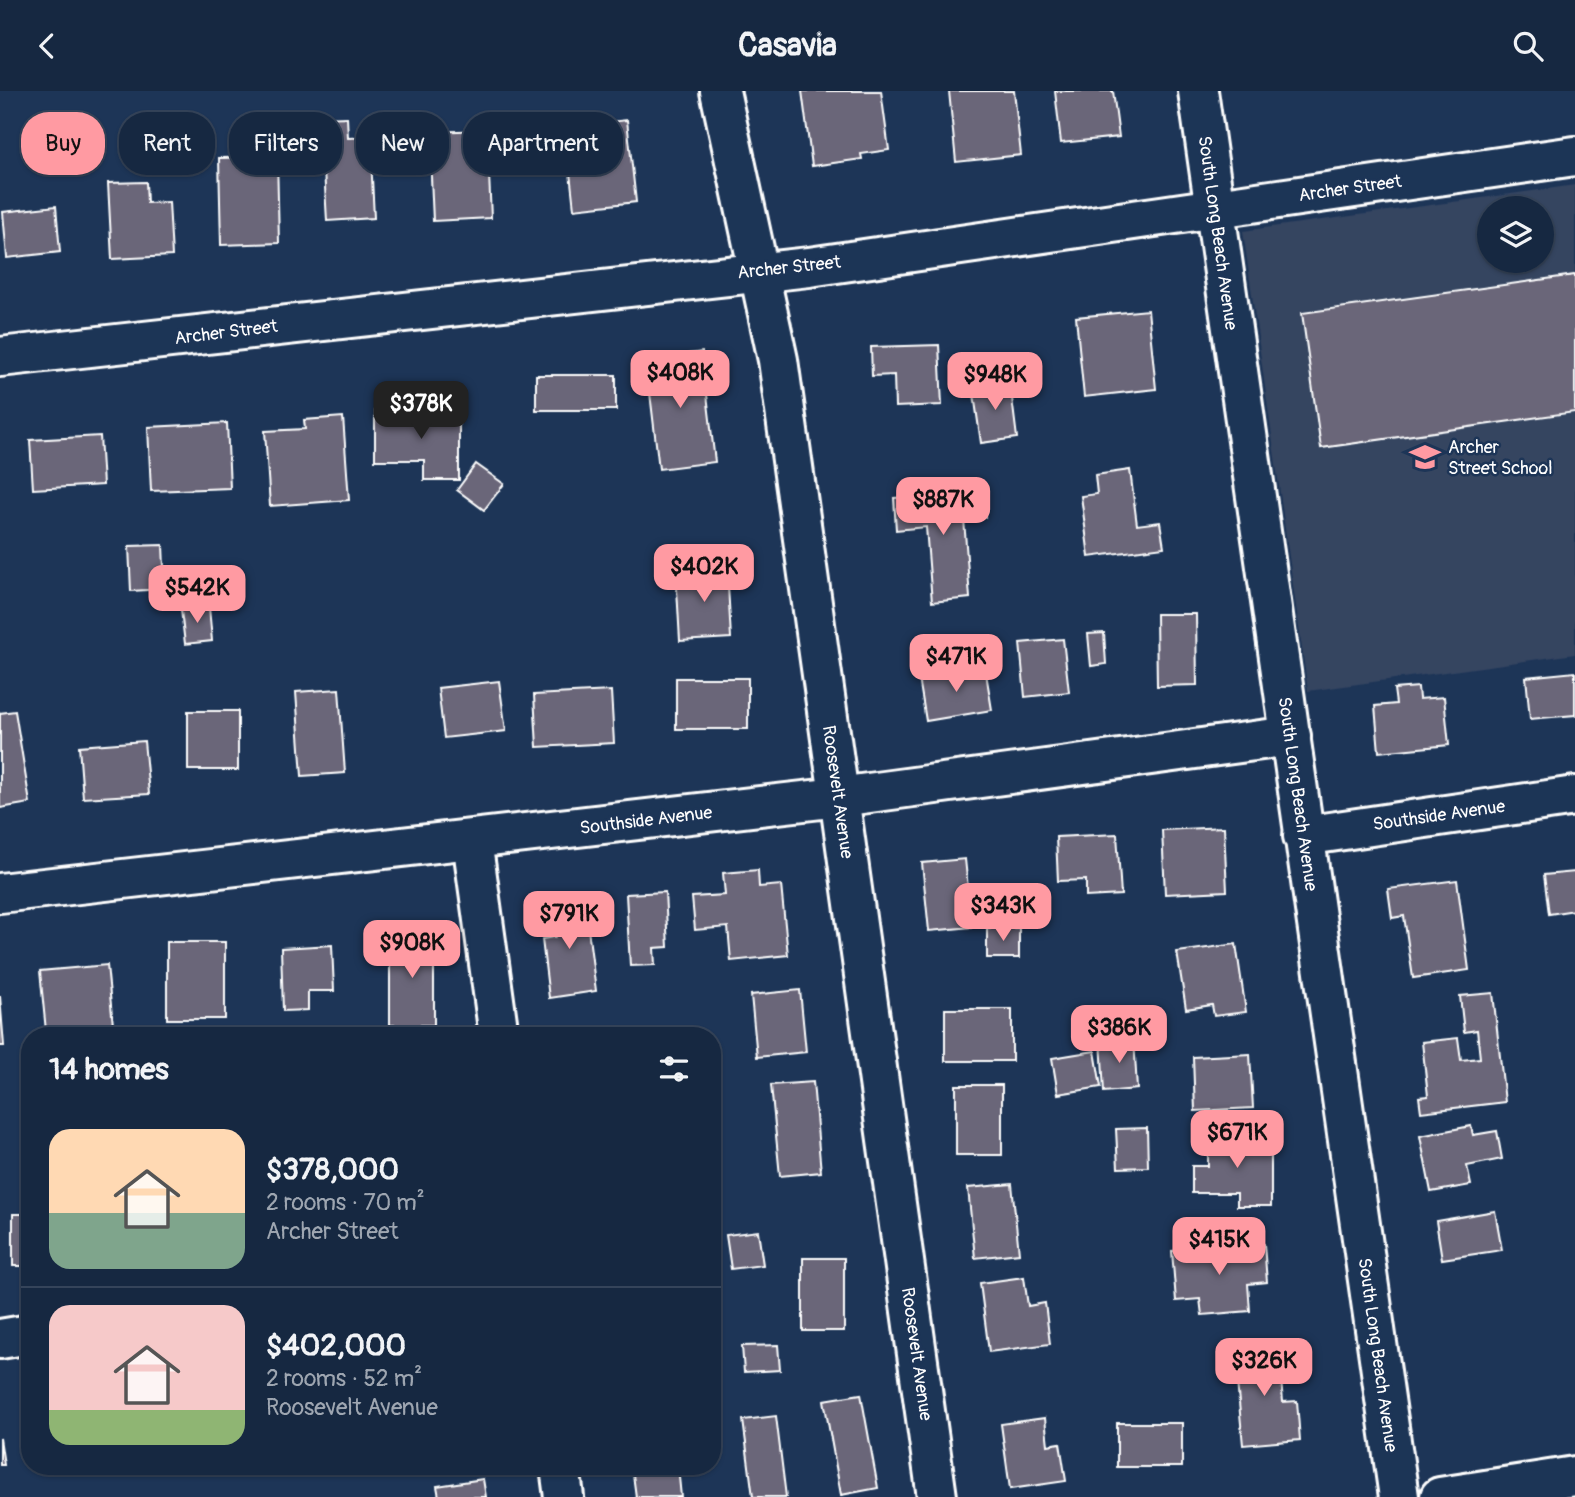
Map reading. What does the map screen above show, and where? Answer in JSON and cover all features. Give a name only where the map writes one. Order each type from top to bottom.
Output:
[{"type":"street","name":"Roosevelt Avenue","points":[[720,91],[778,360],[937,1497]]},
{"type":"street","name":"South Long Beach Avenue","points":[[1198,91],[1399,1497]]},
{"type":"street","name":"Archer Street","points":[[0,358],[809,267],[1575,156]]},
{"type":"street","name":"Southside Avenue","points":[[0,893],[839,797],[1291,736]]},
{"type":"street","name":"Southside Avenue","points":[[1303,836],[1575,796]]},
{"type":"street","points":[[472,840],[498,1027]]},
{"type":"street","points":[[0,1339],[21,1336]]},
{"type":"street","points":[[561,1475],[564,1497]]},
{"type":"street","points":[[1440,1497],[1575,1476]]},
{"type":"shaded area","name":"Archer Street School","points":[[1575,185],[1575,654],[1308,691],[1243,231],[1477,199],[1477,273],[1554,273],[1554,196],[1496,196]]},
{"type":"building","points":[[802,91],[881,91],[889,150],[861,154],[862,159],[812,166]]},
{"type":"building","points":[[949,91],[1014,91],[1021,155],[956,162]]},
{"type":"building","points":[[1055,91],[1113,91],[1119,137],[1061,143]]},
{"type":"building","points":[[342,117],[347,117],[348,138],[356,138],[356,175],[372,175],[374,218],[327,221],[324,175],[342,175]]},
{"type":"building","points":[[623,120],[627,120],[636,202],[574,209],[570,175],[623,175]]},
{"type":"building","points":[[449,131],[463,131],[463,175],[489,175],[491,218],[433,221],[431,175],[449,175]]},
{"type":"building","points":[[219,158],[229,158],[229,175],[277,175],[279,243],[221,245]]},
{"type":"building","points":[[146,182],[147,203],[169,202],[172,256],[112,259],[108,183]]},
{"type":"building","points":[[56,206],[60,252],[7,258],[3,212]]},
{"type":"building","points":[[1575,275],[1575,412],[1321,448],[1302,313]]},
{"type":"building","points":[[1148,310],[1156,389],[1084,397],[1076,317]]},
{"type":"building","points":[[939,345],[942,405],[895,407],[894,375],[872,376],[871,347]]},
{"type":"building","points":[[702,352],[715,462],[659,469],[646,359]]},
{"type":"building","points":[[536,375],[616,375],[616,410],[536,410]]},
{"type":"building","points":[[1010,382],[1017,438],[981,443],[973,387]]},
{"type":"building","points":[[375,411],[459,411],[459,480],[424,480],[424,460],[375,460]]},
{"type":"building","points":[[343,417],[349,500],[270,506],[265,431],[305,429],[304,420]]},
{"type":"building","points":[[227,423],[230,488],[151,491],[148,427]]},
{"type":"building","points":[[100,436],[103,485],[33,489],[30,440]]},
{"type":"building","points":[[476,464],[504,484],[484,510],[457,490]]},
{"type":"building","points":[[1130,470],[1137,525],[1160,522],[1164,547],[1089,557],[1081,496],[1097,494],[1095,475]]},
{"type":"building","points":[[983,491],[985,517],[964,519],[970,598],[932,602],[926,527],[896,530],[894,498]]},
{"type":"building","points":[[163,545],[165,589],[131,591],[129,546]]},
{"type":"building","points":[[727,568],[731,638],[680,641],[676,571]]},
{"type":"building","points":[[209,607],[212,641],[185,644],[181,610]]},
{"type":"building","points":[[1156,614],[1196,614],[1197,685],[1157,686]]},
{"type":"building","points":[[1104,633],[1106,664],[1091,666],[1088,634]]},
{"type":"building","points":[[1063,639],[1069,692],[1025,697],[1020,643]]},
{"type":"building","points":[[985,667],[992,710],[926,721],[919,678]]},
{"type":"building","points":[[1575,672],[1575,715],[1530,719],[1526,677]]},
{"type":"building","points":[[676,678],[748,678],[748,729],[676,729]]},
{"type":"building","points":[[499,681],[506,731],[444,738],[438,688]]},
{"type":"building","points":[[1418,687],[1419,699],[1444,697],[1449,745],[1379,752],[1375,706],[1396,704],[1394,689]]},
{"type":"building","points":[[339,689],[345,773],[302,776],[296,692]]},
{"type":"building","points":[[611,691],[614,743],[537,747],[534,695]]},
{"type":"building","points":[[15,711],[30,803],[0,808],[0,713]]},
{"type":"building","points":[[188,711],[238,711],[238,770],[188,770]]},
{"type":"building","points":[[144,741],[149,794],[83,798],[79,746]]},
{"type":"building","points":[[1224,827],[1227,891],[1165,894],[1162,830]]},
{"type":"building","points":[[1117,834],[1121,895],[1086,897],[1086,880],[1058,881],[1056,837]]},
{"type":"building","points":[[965,859],[972,927],[929,931],[922,863]]},
{"type":"building","points":[[758,870],[759,887],[781,885],[788,955],[731,961],[728,927],[695,930],[692,897],[725,895],[723,873]]},
{"type":"building","points":[[1575,872],[1575,910],[1549,914],[1544,875]]},
{"type":"building","points":[[1457,880],[1469,970],[1413,978],[1404,916],[1392,918],[1388,889]]},
{"type":"building","points":[[665,892],[668,947],[654,948],[655,965],[630,966],[626,894]]},
{"type":"building","points":[[584,898],[596,991],[549,998],[542,939],[555,937],[551,902]]},
{"type":"building","points":[[987,928],[1019,928],[1019,958],[987,958]]},
{"type":"building","points":[[390,936],[434,936],[434,1025],[390,1025]]},
{"type":"building","points":[[167,942],[225,942],[225,1019],[167,1019]]},
{"type":"building","points":[[1236,944],[1246,1012],[1214,1016],[1212,1005],[1186,1009],[1177,952]]},
{"type":"building","points":[[332,945],[334,991],[308,991],[308,1010],[283,1011],[281,948]]},
{"type":"building","points":[[107,965],[113,1025],[46,1027],[40,971]]},
{"type":"building","points":[[800,990],[806,1052],[757,1057],[751,995]]},
{"type":"building","points":[[1493,993],[1505,1102],[1421,1112],[1419,1097],[1428,1096],[1422,1042],[1458,1038],[1461,1060],[1480,1058],[1477,1030],[1464,1032],[1460,996]]},
{"type":"building","points":[[0,996],[4,1046],[0,1046]]},
{"type":"building","points":[[945,1009],[1012,1009],[1012,1061],[945,1061]]},
{"type":"building","points":[[1134,1038],[1137,1089],[1104,1092],[1101,1040]]},
{"type":"building","points":[[1095,1051],[1101,1087],[1058,1094],[1052,1058]]},
{"type":"building","points":[[1250,1054],[1253,1108],[1195,1111],[1193,1057]]},
{"type":"building","points":[[813,1082],[821,1172],[780,1176],[771,1085]]},
{"type":"building","points":[[956,1085],[1002,1085],[1002,1155],[956,1155]]},
{"type":"building","points":[[1471,1126],[1473,1135],[1497,1131],[1502,1159],[1467,1166],[1471,1185],[1431,1192],[1420,1136]]},
{"type":"building","points":[[1147,1128],[1148,1167],[1118,1168],[1116,1129]]},
{"type":"building","points":[[1208,1138],[1271,1138],[1271,1206],[1237,1206],[1237,1193],[1192,1193],[1192,1166],[1208,1166]]},
{"type":"building","points":[[1012,1184],[1019,1253],[975,1258],[968,1188]]},
{"type":"building","points":[[1495,1211],[1502,1250],[1442,1259],[1436,1221]]},
{"type":"building","points":[[13,1214],[21,1214],[21,1266],[13,1266]]},
{"type":"building","points":[[758,1231],[763,1265],[731,1269],[726,1235]]},
{"type":"building","points":[[1264,1244],[1267,1282],[1248,1284],[1250,1311],[1202,1315],[1200,1299],[1176,1301],[1172,1251]]},
{"type":"building","points":[[803,1258],[844,1258],[844,1331],[803,1331]]},
{"type":"building","points":[[1024,1277],[1028,1306],[1045,1303],[1050,1344],[989,1352],[980,1283]]},
{"type":"building","points":[[778,1345],[780,1370],[744,1372],[742,1346]]},
{"type":"building","points":[[1278,1345],[1283,1402],[1297,1401],[1300,1440],[1243,1445],[1234,1350]]},
{"type":"building","points":[[861,1394],[878,1488],[841,1495],[824,1400]]},
{"type":"building","points":[[776,1416],[786,1497],[753,1497],[743,1420]]},
{"type":"building","points":[[1045,1418],[1048,1445],[1060,1443],[1066,1481],[1010,1489],[1001,1424]]},
{"type":"building","points":[[1117,1423],[1182,1423],[1182,1467],[1117,1467]]},
{"type":"building","points":[[0,1438],[4,1465],[0,1465]]},
{"type":"building","points":[[633,1475],[679,1475],[681,1497],[636,1497]]},
{"type":"building","points":[[483,1479],[486,1497],[439,1497],[437,1486]]},
{"type":"place","name":"Archer Street School","points":[[1425,457]]}]
